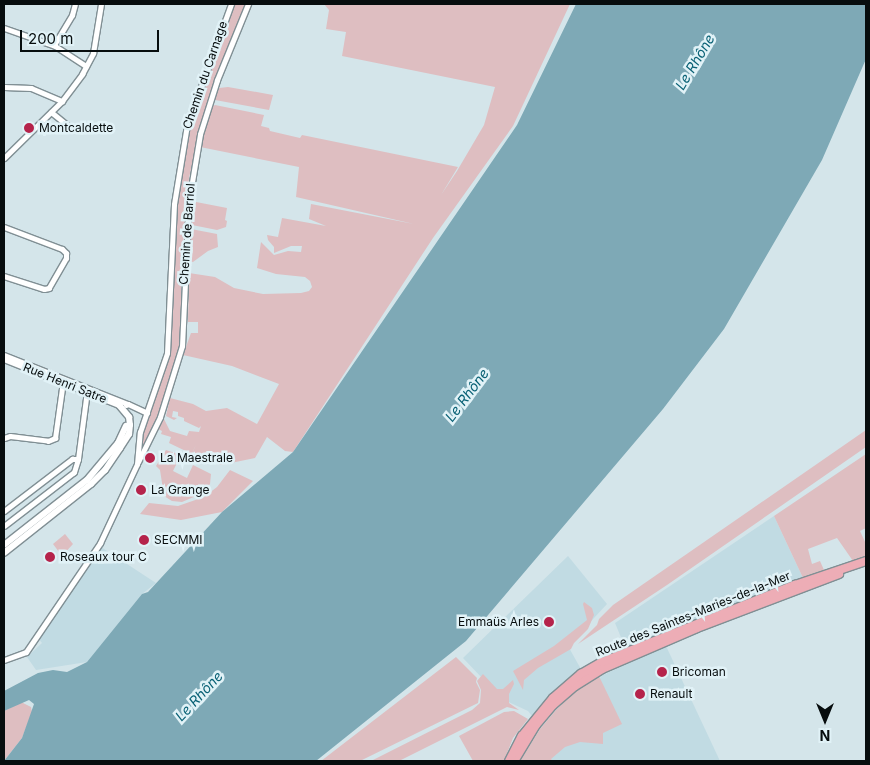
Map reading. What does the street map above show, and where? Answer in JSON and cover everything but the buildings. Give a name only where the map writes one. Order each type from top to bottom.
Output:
[{"type":"main road","name":"Route des Saintes-Maries-de-la-Mer","points":[[509,761],[522,736],[553,698],[581,674],[602,662],[795,585],[866,562]]},
{"type":"main road","name":"Route des Saintes-Maries-de-la-Mer","points":[[515,761],[536,726],[553,705],[575,686],[602,669],[697,628],[866,562]]},
{"type":"street","points":[[54,45],[72,15],[75,4]]},
{"type":"street","points":[[4,158],[62,101],[86,66],[93,53],[101,4]]},
{"type":"street","name":"Chemin du Carnage","points":[[137,464],[140,432],[167,353],[174,204],[187,125],[230,4]]},
{"type":"street","name":"Chemin de Barriol","points":[[4,660],[26,652],[100,543],[160,418],[182,346],[189,200],[200,134],[217,80],[248,4]]},
{"type":"street","points":[[4,28],[54,45],[86,66]]},
{"type":"street","points":[[4,87],[31,88],[62,101]]},
{"type":"street","points":[[51,112],[68,126]]},
{"type":"street","points":[[4,147],[9,153]]},
{"type":"street","points":[[4,227],[62,249],[66,253],[66,258],[49,288],[4,276]]},
{"type":"street","points":[[4,355],[125,407],[147,413]]},
{"type":"street","name":"Rue Henri Satre","points":[[4,359],[125,407]]},
{"type":"street","points":[[4,438],[10,436],[48,441],[55,438],[63,382]]},
{"type":"street","points":[[4,526],[74,472],[78,459],[87,391]]},
{"type":"street","points":[[4,545],[74,492],[100,466],[125,432],[127,422],[125,407]]},
{"type":"street","points":[[4,553],[78,495],[102,473],[129,434],[130,420],[125,407]]},
{"type":"street","points":[[4,511],[72,459],[78,459]]},
{"type":"shaded area","points":[[233,4],[246,4],[201,125],[189,178],[182,256],[180,344],[160,414],[144,447],[141,447],[140,440],[169,353],[174,244],[179,184],[185,149],[196,105]]},
{"type":"shaded area","points":[[324,4],[570,4],[513,126],[433,238],[293,452],[285,451],[267,437],[255,458],[221,465],[193,452],[196,444],[192,454],[169,443],[171,437],[161,434],[162,431],[158,429],[164,419],[170,431],[187,436],[189,431],[199,432],[201,426],[199,428],[184,421],[184,418],[178,416],[178,412],[173,411],[172,417],[177,418],[174,420],[166,416],[170,398],[193,404],[206,411],[227,408],[257,424],[279,384],[232,366],[183,355],[191,333],[198,333],[198,322],[188,322],[189,273],[215,277],[234,288],[263,294],[301,293],[309,291],[312,287],[310,281],[305,277],[276,274],[257,268],[261,242],[274,255],[288,251],[301,252],[302,246],[291,246],[274,253],[274,247],[268,240],[267,235],[278,237],[282,218],[326,226],[309,219],[311,204],[414,224],[296,197],[299,167],[200,147],[212,107],[215,105],[264,115],[261,126],[269,128],[270,131],[300,138],[302,135],[458,167],[441,195],[484,125],[495,87],[342,56],[346,32],[326,29],[329,10]]},
{"type":"shaded area","points":[[228,87],[273,95],[269,110],[215,100],[219,88]]},
{"type":"shaded area","points":[[191,201],[227,208],[226,227],[217,230],[192,225],[189,220]]},
{"type":"shaded area","points":[[191,229],[217,234],[218,247],[208,251],[193,262],[188,261],[189,232]]},
{"type":"shaded area","points":[[866,430],[866,447],[667,585],[578,644],[613,605]]},
{"type":"shaded area","points":[[166,450],[181,455],[173,471],[187,478],[193,465],[211,474],[210,484],[203,493],[182,502],[172,501],[164,496],[160,470],[156,466]]},
{"type":"shaded area","points":[[866,454],[866,528],[860,531],[866,544],[866,557],[853,561],[837,538],[808,549],[812,564],[820,561],[824,570],[803,578],[774,516]]},
{"type":"shaded area","points":[[230,470],[253,481],[222,512],[181,520],[140,514],[149,503],[178,506],[204,497],[217,487]]},
{"type":"shaded area","points":[[774,516],[803,578],[625,647],[615,623]]},
{"type":"shaded area","points":[[65,534],[73,544],[62,556],[53,544]]},
{"type":"shaded area","points":[[101,547],[156,583],[142,594],[87,662],[36,670],[27,657],[42,643],[38,638]]},
{"type":"shaded area","points":[[568,556],[607,604],[568,646],[582,671],[532,716],[528,711],[502,699],[463,658]]},
{"type":"shaded area","points":[[584,602],[592,608],[594,615],[588,629],[574,643],[571,649],[538,668],[524,680],[523,690],[513,671],[554,646],[587,620]]},
{"type":"shaded area","points":[[666,646],[720,761],[552,761],[540,735],[603,675]]},
{"type":"shaded area","points":[[456,657],[477,678],[476,682],[480,690],[478,703],[360,761],[321,761]]},
{"type":"shaded area","points":[[483,674],[497,689],[503,689],[513,680],[514,684],[509,694],[509,703],[519,710],[507,707],[399,761],[371,761],[472,710],[480,703],[481,690],[477,681]]},
{"type":"shaded area","points":[[598,674],[622,724],[603,733],[603,744],[580,742],[565,747],[551,759],[553,761],[520,761],[540,729],[556,710],[576,690]]},
{"type":"shaded area","points":[[21,702],[31,707],[32,712],[22,738],[4,761],[4,711]]},
{"type":"shaded area","points":[[514,711],[528,719],[513,738],[504,761],[473,761],[459,736],[504,712]]},
{"type":"water","name":"Le Rhône","points":[[576,4],[866,4],[866,59],[822,160],[724,329],[663,409],[466,641],[316,761],[4,761],[22,738],[34,704],[29,700],[4,711],[4,691],[38,673],[53,670],[67,672],[87,662],[142,594],[148,592],[222,512],[293,452],[517,125]]},
{"type":"place","name":"Montcaldette","points":[[29,128]]},
{"type":"place","name":"La Maestrale","points":[[150,458]]},
{"type":"place","name":"La Grange","points":[[141,490]]},
{"type":"place","name":"SECMMI","points":[[144,540]]},
{"type":"place","name":"Roseaux tour C","points":[[50,557]]},
{"type":"place","name":"Emmaüs Arles","points":[[549,622]]},
{"type":"place","name":"Bricoman","points":[[662,672]]},
{"type":"place","name":"Renault","points":[[640,694]]}]
